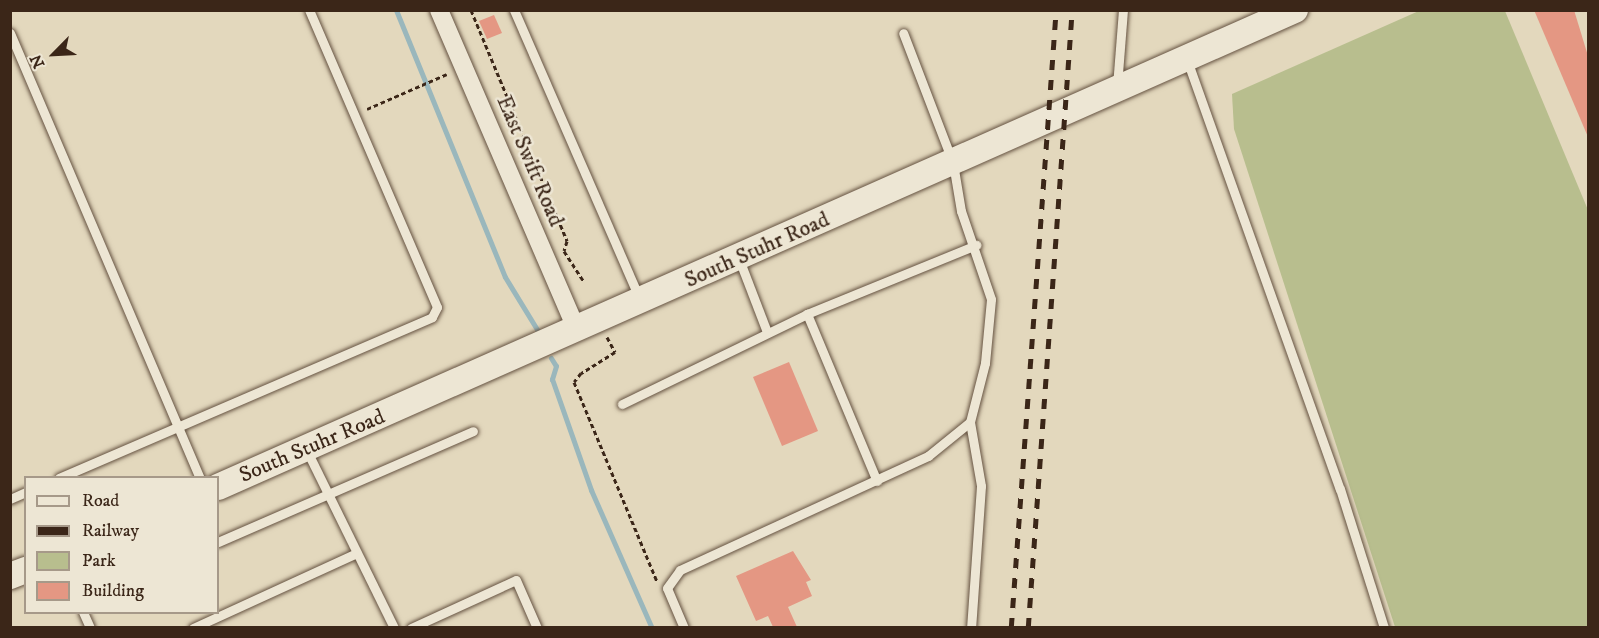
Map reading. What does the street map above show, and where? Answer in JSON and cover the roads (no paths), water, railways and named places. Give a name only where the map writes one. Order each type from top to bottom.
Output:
[{"type":"main road","name":"South Stuhr Road","points":[[219,487],[641,302],[1295,10]]},
{"type":"street","name":"East Swift Road","points":[[439,10],[577,330]]},
{"type":"lane","points":[[61,476],[432,317],[437,307],[309,10]]},
{"type":"lane","points":[[514,10],[641,302]]},
{"type":"lane","points":[[1117,88],[1123,10]]},
{"type":"lane","points":[[10,33],[200,476]]},
{"type":"lane","points":[[903,33],[953,162],[961,211],[976,245],[991,298],[985,363],[970,422],[981,486],[971,627]]},
{"type":"lane","points":[[1186,58],[1340,489],[1384,627]]},
{"type":"lane","points":[[622,404],[807,314],[976,245]]},
{"type":"lane","points":[[738,258],[767,332]]},
{"type":"lane","points":[[807,314],[877,481]]},
{"type":"lane","points":[[684,627],[667,588],[680,570],[928,456],[970,422]]},
{"type":"lane","points":[[219,542],[473,430]]},
{"type":"lane","points":[[306,448],[329,494],[354,554],[394,627]]},
{"type":"lane","points":[[10,499],[24,493]]},
{"type":"lane","points":[[193,627],[354,554]]},
{"type":"lane","points":[[411,627],[516,580],[537,627]]},
{"type":"waterway","points":[[396,10],[505,277],[538,331]]},
{"type":"waterway","points":[[551,358],[556,366],[552,379],[591,490],[652,628]]},
{"type":"railway","points":[[1011,628],[1056,10]]},
{"type":"railway","points":[[1028,628],[1072,10]]}]
